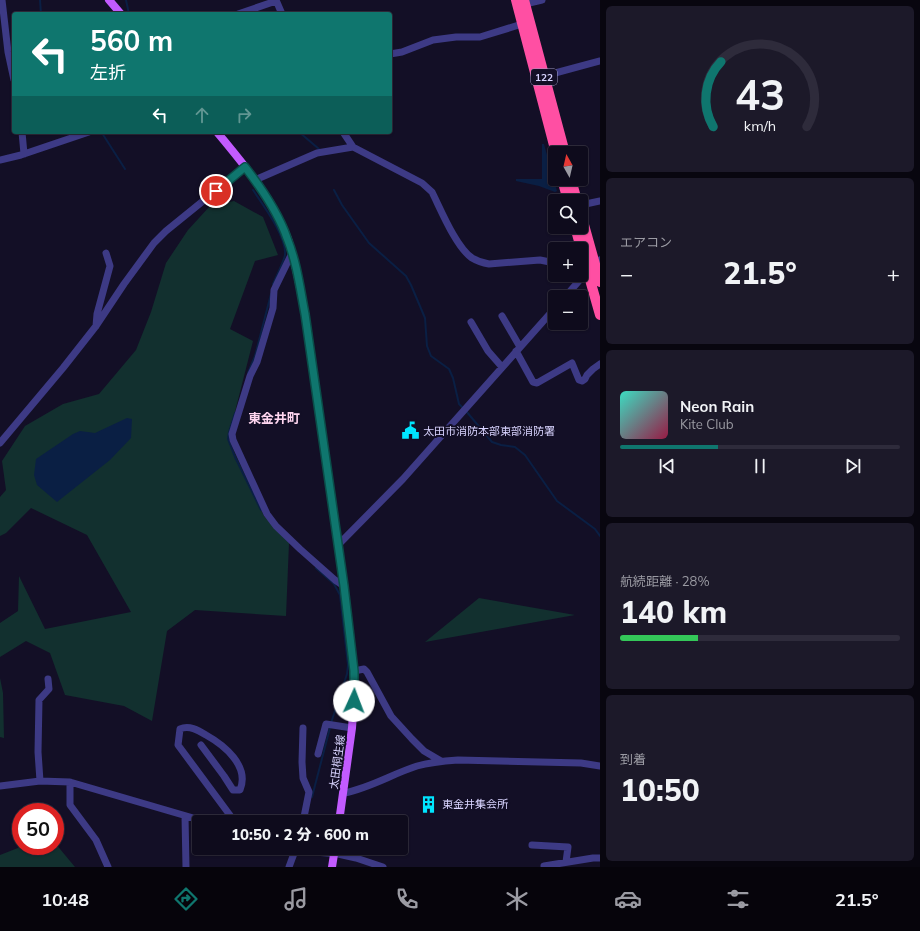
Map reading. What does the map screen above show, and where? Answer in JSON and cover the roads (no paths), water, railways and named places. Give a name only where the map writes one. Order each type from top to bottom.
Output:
[{"type":"highway","name":"122","points":[[516,0],[554,146]]},
{"type":"highway","name":"122","points":[[525,2],[563,146]]},
{"type":"highway","points":[[578,234],[590,270],[600,283]]},
{"type":"highway","points":[[584,234],[590,270],[600,315]]},
{"type":"main road","points":[[109,0],[118,12]]},
{"type":"main road","name":"太田桐生線","points":[[219,134],[255,180],[279,219],[298,274],[344,586],[354,671],[355,687],[352,728],[340,815]]},
{"type":"main road","points":[[332,867],[334,855]]},
{"type":"street","points":[[2,0],[8,52],[12,71]]},
{"type":"street","points":[[525,2],[542,0]]},
{"type":"street","points":[[244,12],[276,1],[281,12]]},
{"type":"street","points":[[392,54],[402,52],[433,40],[456,37],[480,37],[522,24]]},
{"type":"street","points":[[544,76],[600,61]]},
{"type":"street","points":[[22,134],[24,154]]},
{"type":"street","points":[[0,160],[24,154],[83,134]]},
{"type":"street","points":[[343,134],[353,147],[427,187],[432,192],[461,248],[472,258],[482,263],[489,264],[540,260],[548,262]]},
{"type":"street","points":[[255,180],[317,153],[353,147]]},
{"type":"street","points":[[0,443],[96,326],[154,243],[245,167]]},
{"type":"street","points":[[588,204],[600,201]]},
{"type":"street","points":[[96,326],[97,314],[110,266],[106,252]]},
{"type":"street","points":[[292,253],[274,290],[271,315],[257,362],[250,376],[232,434],[233,440],[267,514],[276,526],[335,580],[344,586]]},
{"type":"street","points":[[571,290],[590,270]]},
{"type":"street","points":[[502,316],[533,382],[537,383],[572,363],[579,380],[582,381],[593,368],[600,364]]},
{"type":"street","points":[[340,544],[403,478],[548,316]]},
{"type":"street","points":[[471,322],[488,351],[502,366]]},
{"type":"street","points":[[354,671],[364,669],[367,672],[394,720],[424,750],[441,761]]},
{"type":"street","points":[[40,781],[38,752],[39,700],[49,689],[48,679]]},
{"type":"street","points":[[318,754],[326,724],[352,728]]},
{"type":"street","points":[[201,745],[233,790],[240,790],[243,783],[242,773],[239,766],[226,749],[218,742],[197,730],[185,727],[180,729],[178,745],[230,815]]},
{"type":"street","points":[[303,728],[303,778],[309,792],[304,815]]},
{"type":"street","points":[[344,793],[355,791],[416,766],[441,761],[458,760],[581,763],[600,766]]},
{"type":"street","points":[[0,786],[40,781],[70,782],[192,818]]},
{"type":"street","points":[[70,782],[70,805],[96,840],[108,867]]},
{"type":"street","points":[[185,816],[186,867]]},
{"type":"street","points":[[532,845],[568,847],[566,862]]},
{"type":"street","points":[[289,867],[293,855]]},
{"type":"street","points":[[347,855],[384,867]]},
{"type":"street","points":[[544,866],[600,858]]},
{"type":"water","points":[[542,144],[544,144],[548,158],[548,186],[556,186],[557,191],[555,192],[539,186],[516,181],[516,179],[542,179]]},
{"type":"water","points":[[127,418],[132,419],[131,438],[110,460],[57,502],[37,485],[34,475],[36,459],[73,434],[80,431],[95,433]]},
{"type":"waterway","points":[[40,0],[41,12]]},
{"type":"waterway","points":[[126,0],[129,12]]},
{"type":"waterway","points":[[103,134],[125,169]]},
{"type":"waterway","points":[[301,134],[319,149]]},
{"type":"waterway","points":[[253,190],[274,221],[285,248],[285,255],[282,265],[273,284]]},
{"type":"waterway","points":[[334,190],[342,205],[369,243],[406,276],[425,318],[427,346],[431,356],[449,369],[453,378],[459,404],[463,408]]},
{"type":"waterway","points":[[248,373],[255,356],[271,294]]},
{"type":"waterway","points":[[466,411],[492,442],[515,447],[525,455],[557,501],[595,529],[600,536]]},
{"type":"waterway","points":[[235,413],[228,439],[235,457],[261,510]]},
{"type":"waterway","points":[[312,797],[332,720],[347,674],[348,665],[340,595],[334,584],[316,568]]},
{"type":"place","name":"太田市消防本部東部消防署","points":[[410,431]]},
{"type":"place","name":"東金井集会所","points":[[429,804]]},
{"type":"district","name":"東金井町","points":[[274,418]]}]
